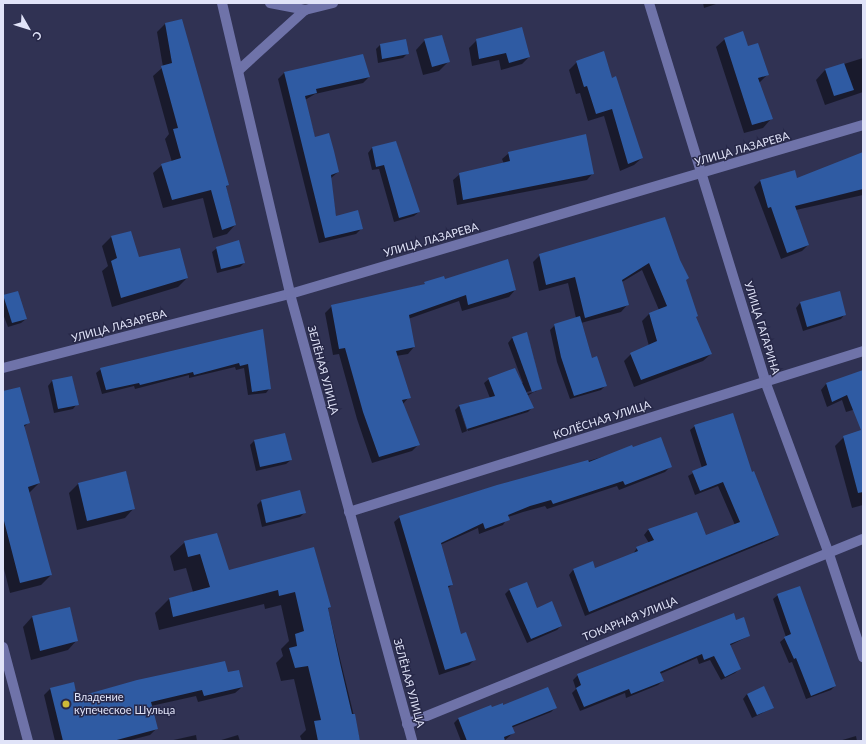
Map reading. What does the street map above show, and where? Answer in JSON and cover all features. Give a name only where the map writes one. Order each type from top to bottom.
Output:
[{"type":"street","name":"ЗЕЛЁНАЯ УЛИЦА","points":[[222,3],[239,70],[290,294],[412,741]]},
{"type":"street","points":[[270,3],[305,10],[333,3]]},
{"type":"street","name":"УЛИЦА ГАГАРИНА","points":[[649,3],[703,173],[765,381],[828,551],[863,657]]},
{"type":"street","points":[[239,70],[305,10]]},
{"type":"street","name":"УЛИЦА ЛАЗАРЕВА","points":[[3,368],[290,294],[863,125]]},
{"type":"street","name":"КОЛЁСНАЯ УЛИЦА","points":[[350,512],[863,351]]},
{"type":"street","name":"ТОКАРНАЯ УЛИЦА","points":[[407,724],[828,551],[863,539]]},
{"type":"street","points":[[3,647],[28,741]]},
{"type":"building","points":[[182,19],[229,185],[226,186],[236,225],[222,230],[211,190],[172,200],[161,164],[181,158],[173,129],[178,128],[161,66],[172,63],[165,23]]},
{"type":"building","points":[[522,27],[530,57],[509,63],[506,53],[479,59],[476,39]]},
{"type":"building","points":[[743,31],[748,46],[758,43],[769,75],[758,78],[773,119],[752,125],[724,38]]},
{"type":"building","points":[[442,35],[450,62],[432,67],[424,39]]},
{"type":"building","points":[[406,39],[409,54],[382,59],[380,44]]},
{"type":"building","points":[[604,51],[612,78],[616,76],[643,158],[628,164],[612,109],[596,114],[587,86],[584,87],[576,61]]},
{"type":"building","points":[[363,54],[370,77],[316,89],[317,93],[305,96],[315,137],[329,133],[334,151],[339,172],[331,175],[336,216],[358,210],[363,229],[325,238],[284,72]]},
{"type":"building","points":[[844,63],[854,90],[834,96],[825,69]]},
{"type":"building","points":[[586,134],[594,174],[463,200],[459,173],[510,161],[508,152]]},
{"type":"building","points":[[396,141],[420,212],[399,218],[384,165],[376,167],[372,147]]},
{"type":"building","points":[[863,152],[863,189],[795,206],[809,245],[787,253],[771,207],[768,208],[760,180],[795,170],[797,178]]},
{"type":"building","points":[[665,217],[680,260],[689,278],[686,280],[698,316],[696,317],[712,354],[641,380],[630,353],[657,341],[649,313],[667,306],[649,263],[622,280],[629,305],[585,318],[575,277],[546,285],[539,254]]},
{"type":"building","points":[[131,231],[139,257],[180,248],[188,278],[121,298],[111,261],[117,258],[111,236]]},
{"type":"building","points":[[239,240],[245,263],[221,269],[216,247]]},
{"type":"building","points":[[508,259],[516,290],[468,305],[466,295],[409,315],[415,347],[396,351],[411,398],[402,400],[420,445],[379,457],[363,412],[345,348],[339,349],[331,305],[425,284],[424,282],[444,276],[445,279]]},
{"type":"building","points":[[18,291],[27,319],[12,323],[3,295]]},
{"type":"building","points":[[840,291],[846,315],[807,327],[800,302]]},
{"type":"building","points":[[580,316],[592,358],[597,356],[607,386],[574,396],[561,357],[554,324]]},
{"type":"building","points":[[263,329],[271,389],[252,392],[248,364],[240,366],[239,363],[194,375],[193,372],[140,385],[139,383],[106,390],[100,368]]},
{"type":"building","points":[[527,332],[542,389],[532,392],[512,337]]},
{"type":"building","points":[[515,368],[534,408],[467,429],[459,405],[495,396],[488,378]]},
{"type":"building","points":[[863,370],[863,492],[858,493],[843,436],[861,430],[847,395],[832,402],[826,383]]},
{"type":"building","points":[[72,376],[79,405],[58,409],[52,380]]},
{"type":"building","points":[[20,387],[30,423],[24,425],[40,483],[28,487],[52,575],[20,583],[3,517],[3,391]]},
{"type":"building","points":[[733,413],[752,472],[754,471],[779,535],[589,612],[573,569],[593,561],[595,568],[638,551],[636,547],[654,540],[648,529],[697,512],[706,535],[740,522],[723,482],[700,491],[692,471],[707,465],[694,425]]},
{"type":"building","points":[[285,433],[292,460],[260,467],[254,440]]},
{"type":"building","points":[[661,437],[672,467],[625,485],[623,481],[553,504],[551,500],[530,506],[508,515],[510,520],[485,529],[483,523],[441,543],[453,585],[448,586],[461,634],[466,632],[476,660],[445,670],[399,516],[497,485],[588,460],[589,462],[632,445],[633,447]]},
{"type":"building","points":[[126,471],[135,509],[87,521],[78,483]]},
{"type":"building","points":[[300,490],[306,513],[266,523],[261,500]]},
{"type":"building","points":[[217,533],[229,570],[314,547],[331,607],[328,608],[352,714],[355,714],[360,741],[318,741],[314,721],[321,720],[308,666],[295,668],[289,648],[297,646],[295,634],[304,631],[295,592],[279,596],[278,590],[173,617],[169,598],[210,587],[200,554],[188,557],[184,541]]},
{"type":"building","points":[[527,582],[537,608],[552,601],[562,626],[531,639],[509,589]]},
{"type":"building","points":[[800,586],[836,686],[811,696],[796,658],[794,659],[784,637],[791,634],[777,594]]},
{"type":"building","points":[[70,607],[78,641],[40,651],[32,616]]},
{"type":"building","points":[[734,613],[736,620],[744,617],[750,636],[730,644],[741,669],[725,677],[714,656],[704,660],[702,654],[660,672],[664,681],[631,694],[629,689],[584,707],[576,688],[581,685],[577,674]]},
{"type":"building","points":[[225,661],[228,672],[239,670],[243,687],[204,696],[202,690],[151,702],[158,729],[113,741],[63,741],[50,688],[74,682],[77,697],[137,680]]},
{"type":"building","points":[[764,686],[774,708],[757,715],[747,694]]},
{"type":"building","points":[[548,687],[557,708],[512,726],[515,733],[504,737],[505,741],[467,741],[458,718],[491,705],[492,707],[503,703],[503,705]]},
{"type":"place","name":"Владение купеческое Шульца","points":[[66,704]]}]
